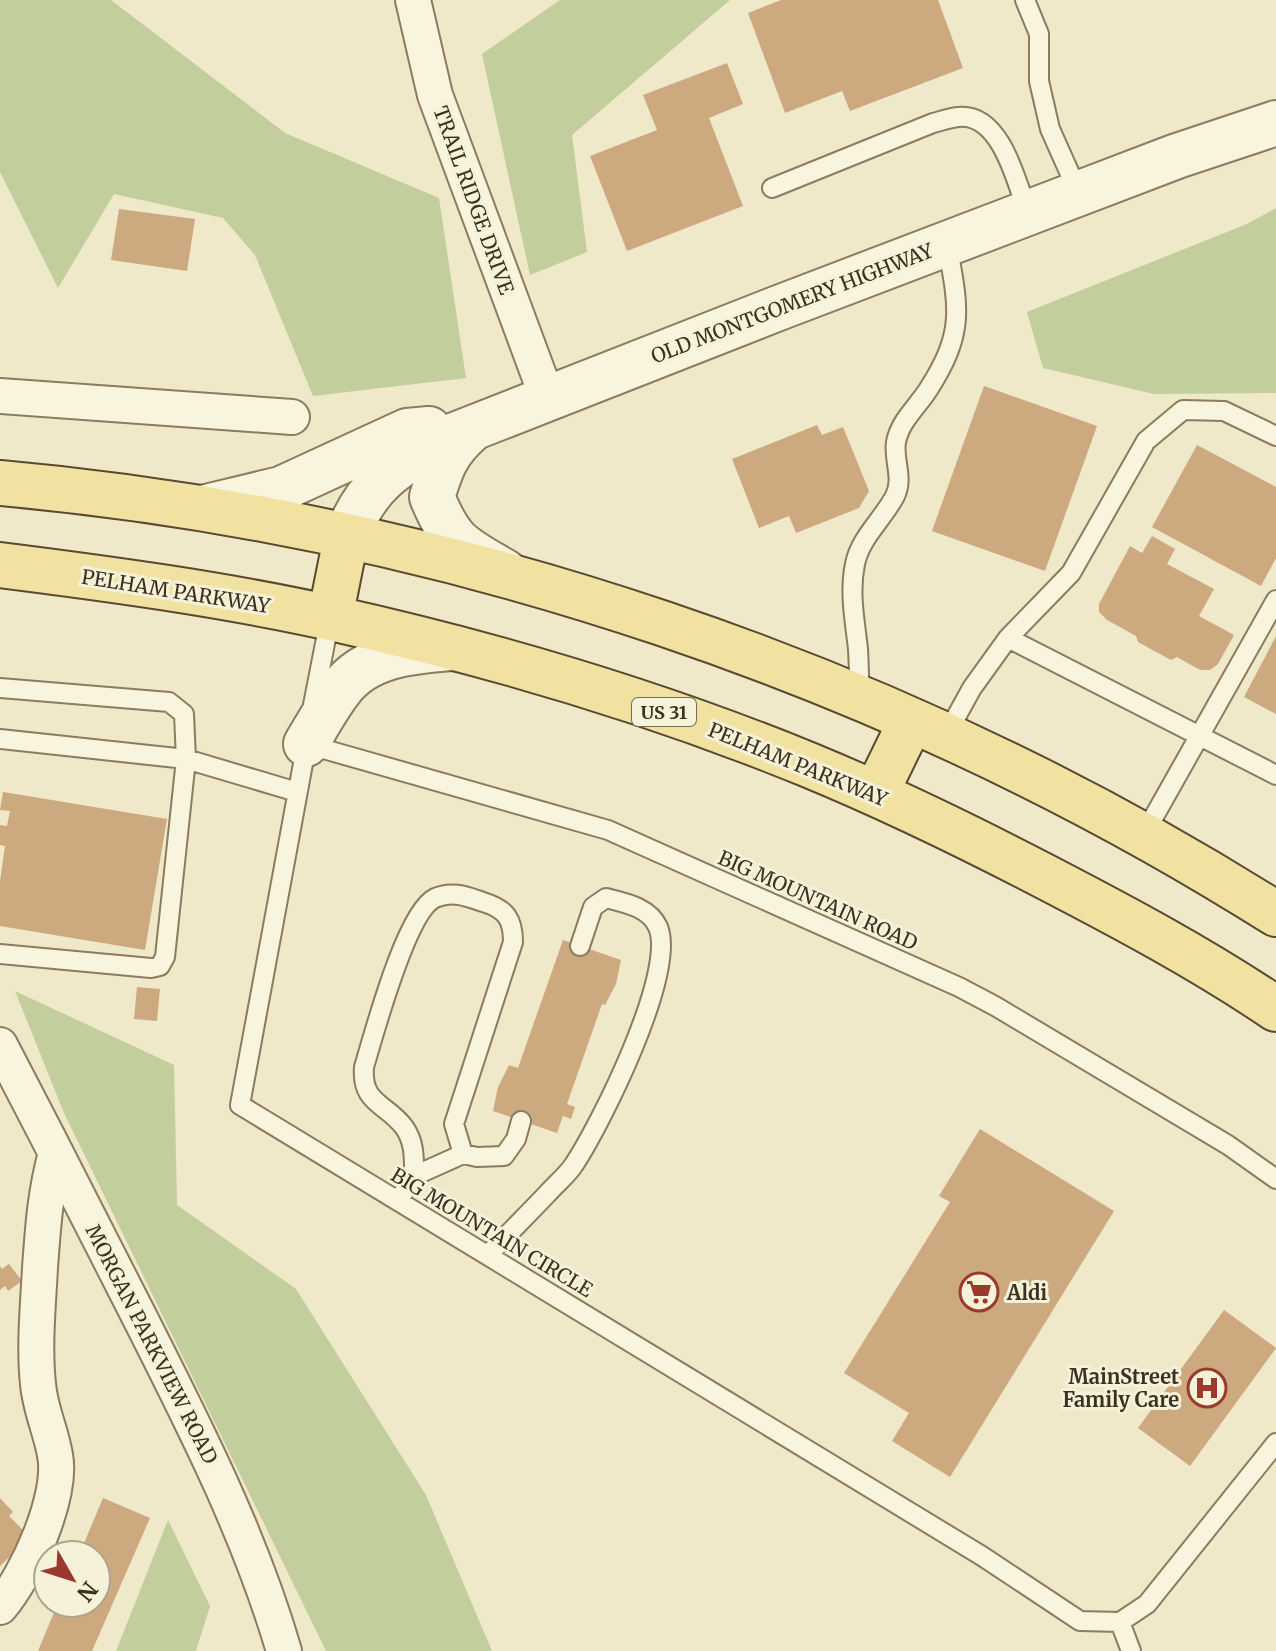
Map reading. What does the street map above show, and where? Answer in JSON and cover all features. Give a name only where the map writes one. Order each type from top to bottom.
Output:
[{"type":"main road","points":[[0,483],[202,508],[408,551],[631,613],[748,654],[1022,772],[1143,836],[1276,914]]},
{"type":"main road","points":[[330,618],[346,538]]},
{"type":"main road","name":"PELHAM PARKWAY","points":[[0,565],[134,582],[330,618],[456,648],[579,683],[695,722],[876,793],[963,834],[1273,1001]]},
{"type":"main road","points":[[876,793],[928,729]]},
{"type":"street","name":"TRAIL RIDGE DRIVE","points":[[413,0],[435,95],[547,397]]},
{"type":"street","name":"OLD MONTGOMERY HIGHWAY","points":[[346,538],[353,519],[383,477],[423,450],[476,426],[1177,156],[1276,123]]},
{"type":"street","points":[[0,396],[292,417]]},
{"type":"street","points":[[202,508],[281,489],[407,431],[476,426]]},
{"type":"street","points":[[476,426],[455,444],[444,460],[432,497],[445,529],[462,547],[517,579]]},
{"type":"street","points":[[306,744],[342,687],[374,662],[410,651],[456,648]]},
{"type":"street","name":"MORGAN PARKVIEW ROAD","points":[[0,1045],[183,1402],[230,1501],[268,1597],[284,1651]]},
{"type":"street","points":[[0,1607],[28,1566],[54,1496],[57,1474],[38,1385],[37,1318],[46,1189],[56,1153]]},
{"type":"lane","points":[[1025,0],[1039,34],[1039,81],[1050,129],[1079,194]]},
{"type":"lane","points":[[772,188],[933,123],[961,116],[982,123],[999,140],[1028,214]]},
{"type":"lane","points":[[860,700],[852,620],[854,565],[862,543],[897,492],[899,475],[895,443],[904,421],[927,390],[954,344],[958,302],[947,244]]},
{"type":"lane","points":[[928,729],[972,688],[1008,638],[1071,573],[1146,441],[1183,410],[1224,411],[1276,436]]},
{"type":"lane","points":[[1143,836],[1276,600]]},
{"type":"lane","name":"BIG MOUNTAIN CIRCLE","points":[[330,618],[240,1105],[969,1548],[1080,1621],[1120,1622]]},
{"type":"lane","points":[[1008,638],[1276,775]]},
{"type":"lane","points":[[0,688],[169,702],[184,714],[186,759],[165,957],[160,966],[151,968],[0,954]]},
{"type":"lane","points":[[0,739],[186,759],[297,792]]},
{"type":"lane","name":"BIG MOUNTAIN ROAD","points":[[306,744],[608,830],[762,899],[995,1006],[1228,1145],[1276,1179]]},
{"type":"lane","points":[[398,1201],[414,1176],[414,1150],[405,1128],[368,1095],[363,1081],[364,1067],[393,974],[419,911],[435,898],[457,894],[508,914],[513,926],[513,942],[454,1124],[463,1154]]},
{"type":"lane","points":[[488,1255],[572,1167],[626,1069],[655,985],[661,949],[658,927],[634,905],[606,898],[593,907],[580,946]]},
{"type":"lane","points":[[414,1176],[463,1154],[504,1156],[516,1139],[521,1121]]},
{"type":"lane","points":[[1131,1651],[1120,1622],[1147,1604],[1276,1443]]},
{"type":"green space","points":[[0,0],[111,0],[285,133],[439,198],[466,378],[313,396],[255,255],[223,218],[114,194],[58,288],[0,172]]},
{"type":"green space","points":[[560,0],[730,0],[572,135],[587,252],[530,275],[482,54]]},
{"type":"green space","points":[[1276,208],[1276,393],[1154,394],[1043,368],[1027,312],[1247,224]]},
{"type":"green space","points":[[15,991],[174,1065],[177,1205],[296,1289],[426,1495],[492,1651],[326,1651],[64,1113]]},
{"type":"green space","points":[[168,1520],[210,1606],[196,1651],[116,1651]]},
{"type":"building","points":[[781,0],[938,0],[963,68],[850,111],[842,91],[785,113],[748,13]]},
{"type":"building","points":[[727,63],[743,104],[709,118],[743,206],[627,251],[590,156],[657,130],[643,95]]},
{"type":"building","points":[[119,209],[195,219],[187,271],[111,260]]},
{"type":"building","points":[[984,386],[1097,426],[1045,571],[932,531]]},
{"type":"building","points":[[817,425],[822,435],[843,427],[869,491],[859,508],[796,533],[789,516],[759,528],[732,459]]},
{"type":"building","points":[[1197,445],[1276,487],[1276,558],[1261,586],[1152,527]]},
{"type":"building","points":[[1152,536],[1175,549],[1167,564],[1214,589],[1199,616],[1234,635],[1218,664],[1210,670],[1200,670],[1177,657],[1171,660],[1138,642],[1136,636],[1099,612],[1099,604],[1130,546],[1142,553]]},
{"type":"building","points":[[1276,636],[1276,714],[1244,697]]},
{"type":"building","points":[[3,792],[167,819],[145,950],[0,926],[0,881],[5,846],[0,845],[0,825],[7,826],[10,811],[0,810]]},
{"type":"building","points":[[563,940],[621,960],[616,984],[605,1005],[602,1004],[567,1104],[575,1107],[571,1119],[563,1116],[557,1133],[493,1111],[498,1087],[509,1065],[518,1068]]},
{"type":"building","points":[[137,987],[160,989],[157,1021],[134,1019]]},
{"type":"building","name":"Aldi","points":[[980,1129],[1114,1211],[950,1477],[892,1441],[909,1413],[844,1373],[950,1202],[939,1196]]},
{"type":"building","points":[[9,1264],[22,1281],[8,1291],[5,1286],[0,1290],[0,1266],[2,1269]]},
{"type":"building","name":"MainStreet Family Care","points":[[1224,1310],[1276,1348],[1190,1466],[1138,1428]]},
{"type":"building","points":[[0,1498],[13,1512],[9,1516],[30,1537],[0,1566]]},
{"type":"building","points":[[103,1498],[150,1518],[112,1605],[112,1539],[86,1539]]},
{"type":"building","points":[[51,1619],[106,1619],[92,1651],[38,1651]]},
{"type":"place","name":"Aldi","points":[[979,1292]]},
{"type":"place","name":"MainStreet Family Care","points":[[1207,1388]]}]
